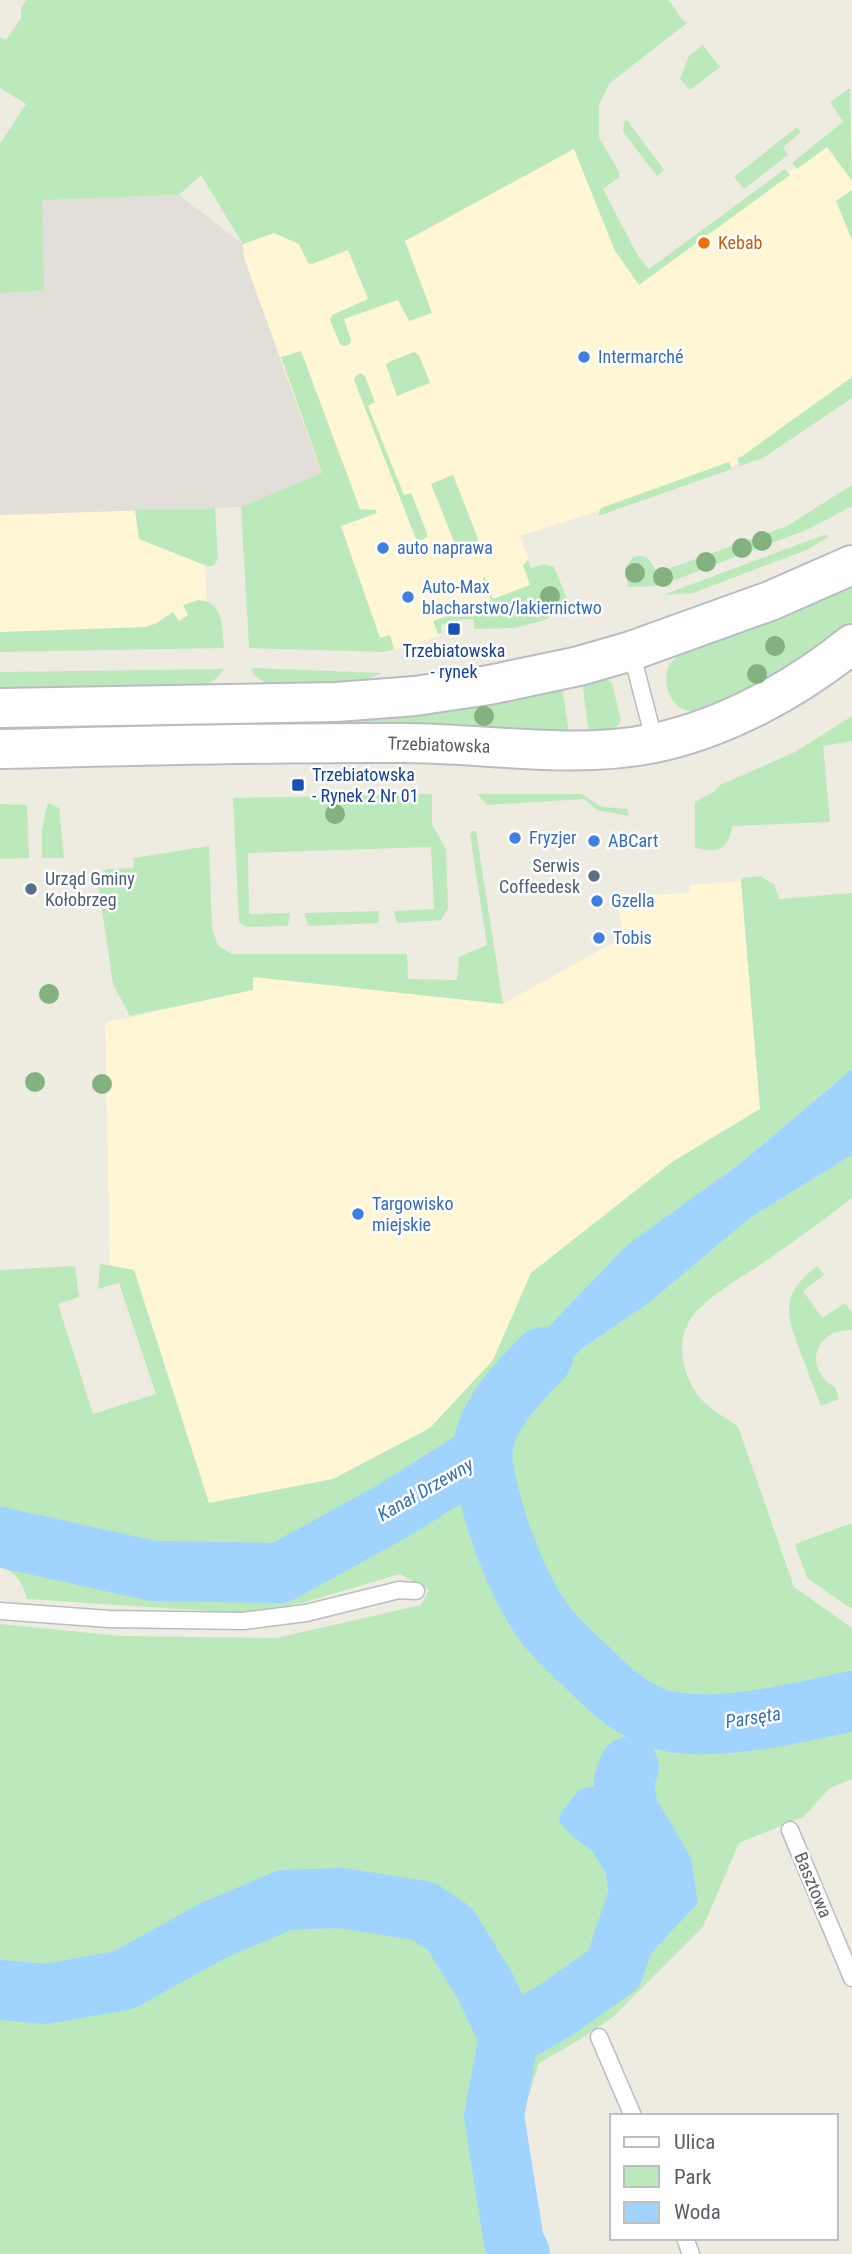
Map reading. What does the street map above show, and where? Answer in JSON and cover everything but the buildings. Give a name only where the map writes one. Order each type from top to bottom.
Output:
[{"type":"street","points":[[0,708],[238,705],[373,700],[489,685],[579,666],[631,651],[770,601],[852,565]]},
{"type":"street","name":"Trzebiatowska","points":[[0,749],[402,743],[589,751],[655,743],[709,727],[788,687],[847,650]]},
{"type":"lane","points":[[631,651],[655,743]]},
{"type":"lane","points":[[0,1611],[109,1619],[243,1621],[306,1613],[399,1590],[416,1591]]},
{"type":"lane","name":"Basztowa","points":[[790,1830],[852,1978]]},
{"type":"lane","points":[[599,2037],[632,2114]]},
{"type":"shaded area","points":[[852,122],[852,380],[729,469],[520,536],[548,613],[438,621],[442,635],[394,650],[380,638],[244,258],[243,244],[274,232],[299,244],[404,241],[575,148],[638,282],[752,201]]},
{"type":"shaded area","points":[[179,195],[243,244],[244,258],[322,474],[241,507],[0,515],[0,201]]},
{"type":"shaded area","points":[[203,508],[208,630],[0,633],[0,515]]},
{"type":"shaded area","name":"Targowisko miejskie","points":[[741,881],[760,1109],[672,1162],[531,1273],[493,1361],[430,1428],[333,1479],[209,1503],[134,1271],[110,1265],[105,1023],[252,990],[253,977],[503,1004],[623,937],[617,897],[689,893],[690,885]]},
{"type":"green space","points":[[26,0],[669,0],[687,23],[610,83],[599,104],[599,138],[620,173],[618,178],[603,189],[638,256],[649,269],[785,169],[790,175],[639,285],[615,251],[574,149],[405,241],[432,313],[409,321],[398,300],[344,319],[351,340],[350,344],[344,346],[340,344],[330,320],[332,315],[368,299],[348,250],[312,264],[308,263],[299,244],[274,233],[243,244],[201,175],[179,195],[42,200],[44,291],[0,293],[0,144],[26,104],[0,88],[0,37],[6,40],[21,18],[21,9]]},
{"type":"green space","points":[[703,45],[720,67],[690,90],[680,79],[689,56]]},
{"type":"green space","points":[[850,88],[852,181],[827,147],[797,169],[792,163],[843,122],[830,102]]},
{"type":"green space","points":[[627,120],[664,170],[657,176],[623,132],[624,122]]},
{"type":"green space","points":[[797,127],[801,132],[783,147],[788,155],[744,189],[734,177]]},
{"type":"green space","points":[[852,190],[852,240],[836,201]]},
{"type":"green space","points":[[301,351],[360,509],[376,510],[377,513],[341,526],[380,638],[390,635],[394,650],[383,652],[249,648],[241,507],[322,473],[281,357]]},
{"type":"green space","points":[[414,352],[419,355],[430,383],[397,396],[386,365]]},
{"type":"green space","points":[[360,373],[365,376],[375,402],[368,406],[404,495],[411,493],[427,533],[427,537],[422,540],[416,539],[354,380]]},
{"type":"green space","points":[[852,377],[852,398],[763,458],[740,466],[737,458]]},
{"type":"green space","points":[[729,462],[732,469],[598,516],[601,508]]},
{"type":"green space","points":[[453,475],[478,539],[476,546],[466,551],[457,549],[431,484]]},
{"type":"green space","points":[[852,485],[852,506],[809,529],[659,586],[628,587],[625,568],[633,557],[646,557],[657,573],[787,526]]},
{"type":"green space","points":[[215,508],[218,559],[213,566],[139,539],[135,510]]},
{"type":"green space","points":[[824,535],[829,536],[809,549],[693,593],[663,595]]},
{"type":"green space","points":[[528,560],[531,568],[544,564],[554,567],[571,608],[541,621],[515,628],[474,629],[474,620],[465,619],[441,625],[442,633],[438,634],[433,621],[491,600],[483,578],[485,577],[493,599],[530,585],[523,565]]},
{"type":"green space","points":[[852,586],[852,627],[788,667],[756,685],[700,710],[689,711],[681,708],[671,697],[666,681],[667,673],[670,664],[680,654]]},
{"type":"green space","points":[[198,600],[213,605],[217,610],[222,624],[224,648],[0,652],[0,632],[146,627],[173,612],[179,621],[188,615],[183,605]]},
{"type":"green space","points":[[251,668],[381,673],[359,683],[267,684],[255,676]]},
{"type":"green space","points":[[224,669],[217,678],[203,687],[0,690],[0,672]]},
{"type":"green space","points":[[605,678],[612,683],[621,721],[615,729],[589,734],[582,681]]},
{"type":"green space","points":[[562,685],[569,734],[0,733],[0,723]]},
{"type":"green space","points":[[852,716],[852,741],[823,746],[830,822],[732,826],[728,840],[720,848],[709,850],[695,847],[695,802],[712,793],[720,785],[795,752]]},
{"type":"green space","points":[[432,794],[432,824],[446,849],[448,908],[441,920],[397,923],[394,911],[434,909],[431,847],[248,853],[249,914],[290,913],[288,926],[246,927],[239,922],[233,798]]},
{"type":"green space","points":[[477,794],[582,794],[602,807],[627,809],[629,816],[597,810],[584,799],[487,805]]},
{"type":"green space","points":[[49,803],[59,808],[64,858],[42,858],[42,830]]},
{"type":"green space","points":[[0,804],[27,805],[29,858],[0,859]]},
{"type":"green space","points":[[472,831],[476,831],[503,1004],[253,977],[253,990],[130,1016],[113,984],[97,876],[107,869],[134,868],[133,858],[209,846],[212,929],[218,946],[232,954],[407,954],[408,979],[457,980],[459,957],[487,945],[470,835]]},
{"type":"green space","points":[[760,876],[774,884],[779,899],[852,893],[852,1069],[742,1162],[626,1247],[539,1337],[478,1411],[465,1438],[476,1492],[512,1596],[547,1648],[582,1682],[621,1713],[660,1732],[702,1740],[758,1745],[852,1724],[852,1779],[830,1788],[803,1817],[739,1843],[703,1927],[614,2016],[539,2063],[516,2136],[517,2200],[543,2254],[0,2254],[0,1624],[120,1636],[276,1638],[421,1605],[429,1590],[400,1574],[302,1603],[241,1613],[27,1599],[18,1579],[0,1567],[0,1270],[75,1266],[79,1297],[58,1304],[93,1414],[156,1394],[119,1283],[98,1289],[100,1264],[134,1270],[209,1503],[333,1479],[430,1428],[493,1360],[531,1273],[672,1162],[760,1109],[741,881],[742,878]]},
{"type":"green space","points":[[379,911],[378,923],[308,926],[304,913]]},
{"type":"green space","points":[[852,1155],[852,1198],[704,1304],[689,1322],[682,1345],[685,1368],[695,1390],[706,1404],[739,1429],[794,1587],[852,1628],[852,1678],[768,1690],[703,1710],[664,1709],[624,1685],[557,1613],[529,1560],[510,1514],[511,1426],[538,1391],[583,1348],[650,1302],[750,1218]]},
{"type":"green space","points":[[817,1266],[824,1275],[803,1291],[822,1318],[845,1303],[852,1313],[852,1330],[839,1331],[829,1336],[817,1351],[819,1370],[835,1387],[839,1399],[821,1406],[789,1316],[791,1296],[796,1287]]},
{"type":"green space","points":[[852,1523],[852,1609],[807,1578],[795,1544]]},
{"type":"water","points":[[852,1069],[852,1155],[750,1218],[650,1302],[583,1348],[538,1391],[511,1426],[491,1420],[478,1411],[539,1337],[626,1246],[742,1162]]},
{"type":"water","points":[[624,1780],[661,1806],[691,1858],[698,1903],[628,1978],[604,1959],[618,1892],[592,1851],[559,1822],[561,1812],[580,1789]]},
{"type":"waterway","name":"Kanał Drzewny","points":[[0,1537],[153,1571],[280,1573],[391,1512],[482,1455],[484,1441],[495,1414],[543,1357]]},
{"type":"waterway","name":"Parsęta","points":[[482,1455],[490,1498],[505,1545],[536,1611],[564,1646],[629,1704],[650,1715],[673,1722],[716,1724],[763,1719],[852,1701]]},
{"type":"waterway","points":[[520,2254],[514,2242],[494,2116],[509,2037],[556,2010],[614,1969],[639,1894],[624,1780],[629,1767]]},
{"type":"waterway","name":"Kanał Drzewny","points":[[0,1990],[46,1994],[124,1980],[214,1930],[285,1900],[341,1898],[423,1911],[450,1929],[485,1986],[509,2037]]},
{"type":"place","name":"Kebab","points":[[704,243]]},
{"type":"place","name":"Intermarché","points":[[584,357]]},
{"type":"place","name":"auto naprawa","points":[[383,548]]},
{"type":"place","name":"Auto-Max blacharstwo/lakiernictwo","points":[[408,597]]},
{"type":"place","name":"Trzebiatowska - rynek","points":[[454,629]]},
{"type":"place","name":"Trzebiatowska - Rynek 2 Nr 01","points":[[298,785]]},
{"type":"place","name":"Fryzjer","points":[[515,838]]},
{"type":"place","name":"ABCart","points":[[594,841]]},
{"type":"place","name":"Serwis Coffeedesk","points":[[594,876]]},
{"type":"place","name":"Urząd Gminy Kołobrzeg","points":[[31,889]]},
{"type":"place","name":"Gzella","points":[[597,901]]},
{"type":"place","name":"Tobis","points":[[599,938]]},
{"type":"place","name":"Targowisko miejskie","points":[[358,1214]]}]
